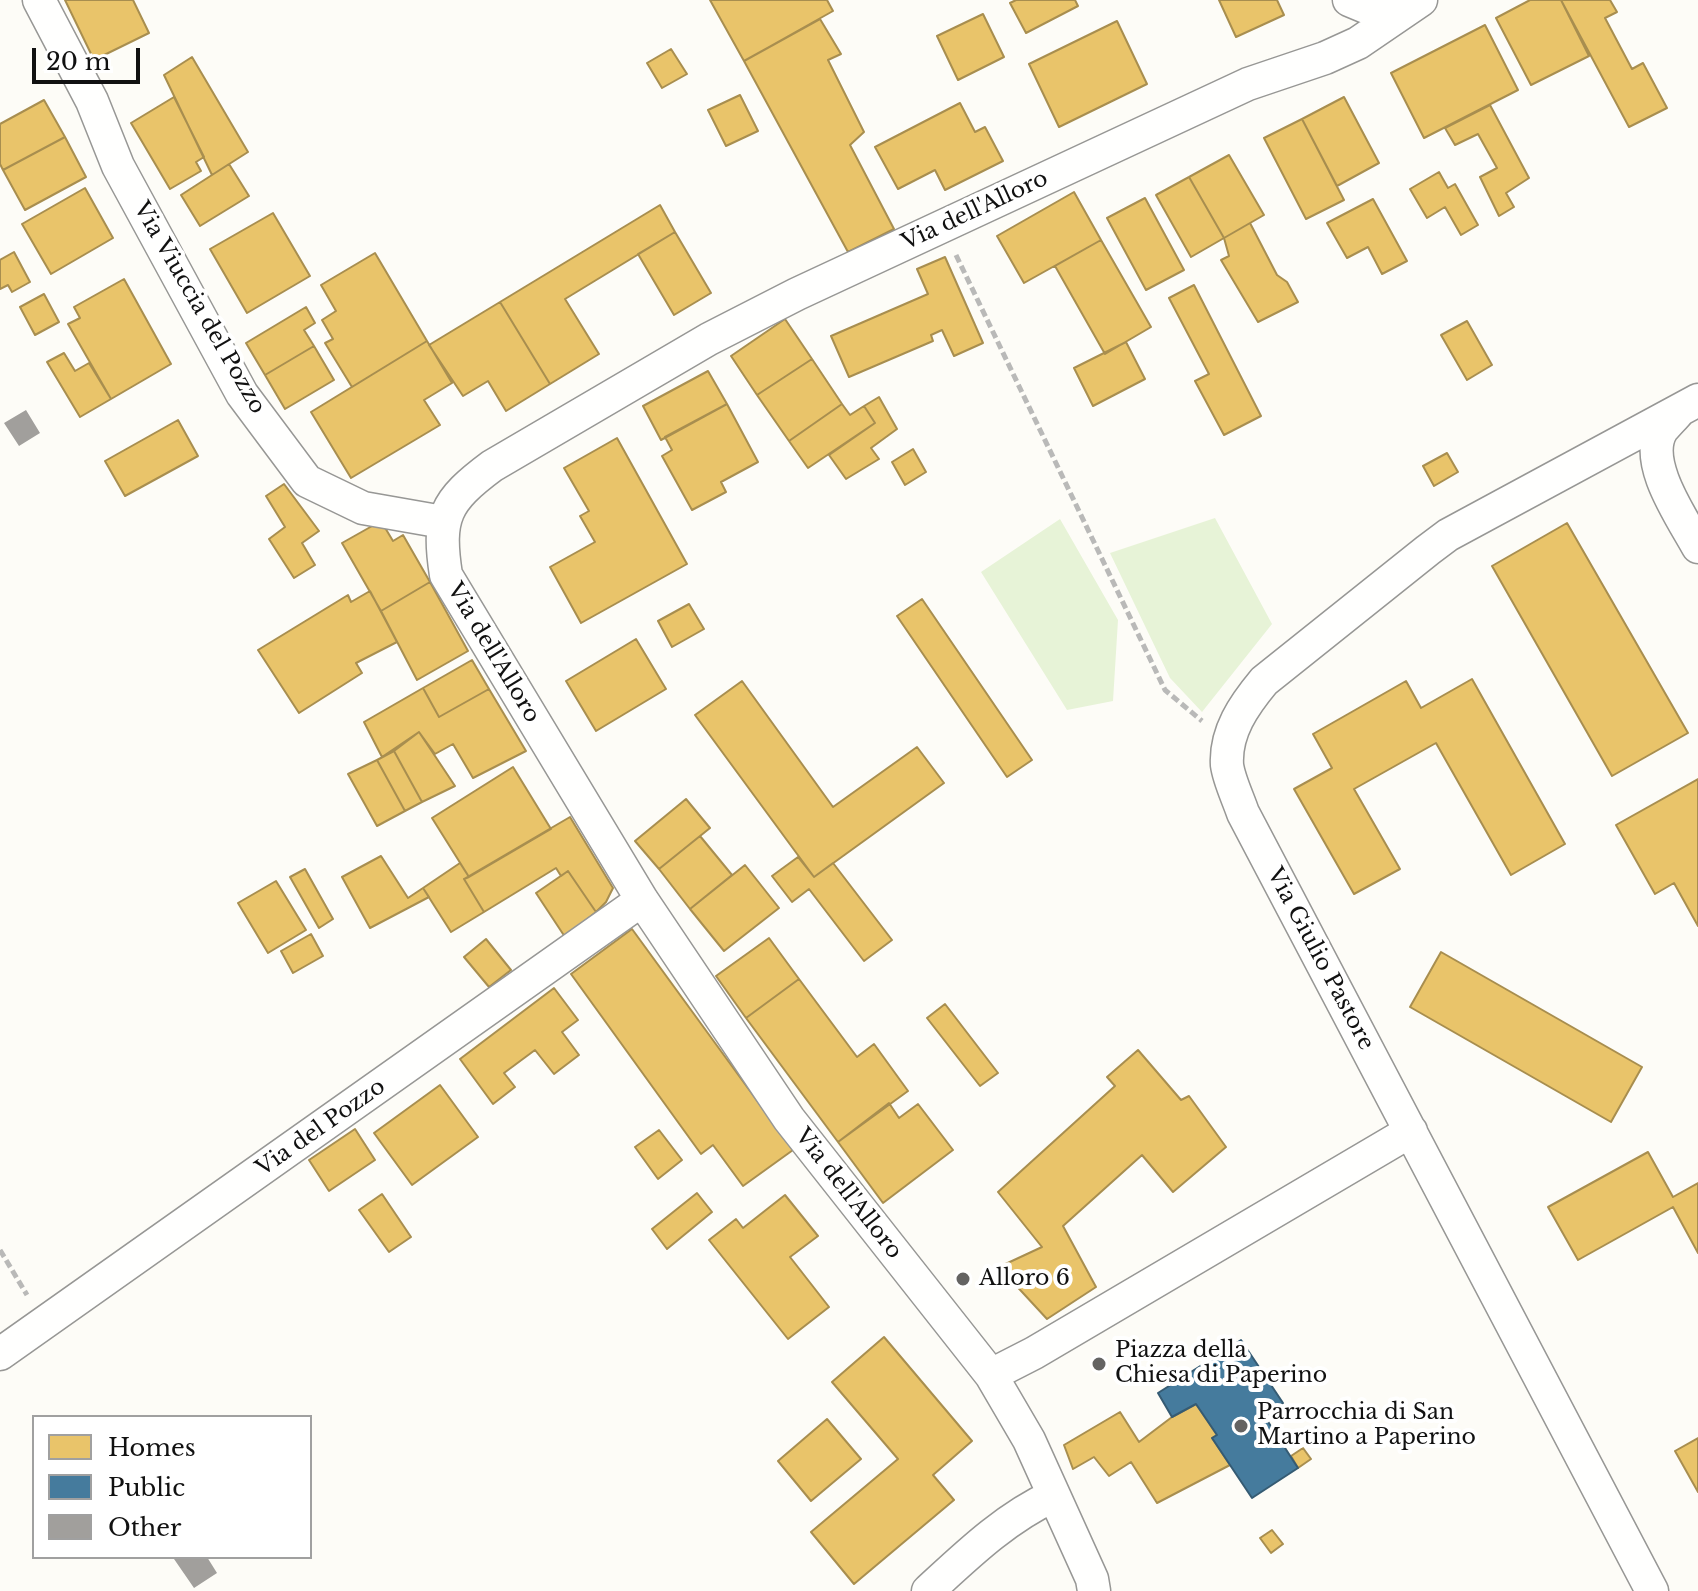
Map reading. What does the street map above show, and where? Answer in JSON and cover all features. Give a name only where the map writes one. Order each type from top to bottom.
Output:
[{"type":"street","name":"Via Viuccia del Pozzo","points":[[39,0],[92,101],[118,166],[242,394],[307,481],[363,508],[443,522]]},
{"type":"street","points":[[1349,0],[1373,10],[1412,4]]},
{"type":"street","name":"Via dell'Alloro","points":[[1094,1591],[1092,1579],[1029,1440],[991,1375],[789,1119],[642,900],[446,575],[441,544],[443,522],[467,484],[492,466],[709,339],[797,294],[1248,84],[1325,58],[1358,43],[1412,4]]},
{"type":"street","points":[[1689,405],[1661,432],[1656,453],[1661,479],[1698,547]]},
{"type":"street","name":"Via Giulio Pastore","points":[[1652,1591],[1243,813],[1227,767],[1230,736],[1243,706],[1264,681],[1428,550],[1448,535],[1689,405]]},
{"type":"street","points":[[1597,454],[1622,457],[1661,479]]},
{"type":"street","name":"Via del Pozzo","points":[[0,1354],[642,900]]},
{"type":"street","points":[[991,1375],[1034,1353],[1411,1131]]},
{"type":"street","points":[[928,1591],[1004,1525],[1053,1496]]},
{"type":"path","points":[[942,226],[1165,690],[1208,726],[1230,736]]},
{"type":"path","points":[[0,1250],[45,1323]]},
{"type":"green space","points":[[1215,518],[1272,624],[1202,712],[1170,678],[1110,553]]},
{"type":"green space","points":[[1060,519],[1118,620],[1113,701],[1067,710],[981,572]]},
{"type":"building: Homes","points":[[65,0],[133,0],[149,33],[94,60]]},
{"type":"building: Homes","points":[[710,0],[827,0],[833,11],[744,61]]},
{"type":"building: Homes","points":[[1016,0],[1075,0],[1078,6],[1026,33],[1010,3]]},
{"type":"building: Homes","points":[[1219,0],[1277,0],[1284,15],[1236,37]]},
{"type":"building: Homes","points":[[1530,0],[1561,0],[1589,56],[1531,85],[1496,18]]},
{"type":"building: Homes","points":[[1561,0],[1610,0],[1617,12],[1605,18],[1632,69],[1643,63],[1667,108],[1629,127]]},
{"type":"building: Homes","points":[[983,14],[1004,57],[958,80],[937,36]]},
{"type":"building: Homes","points":[[820,19],[841,54],[828,60],[864,132],[850,145],[894,229],[848,252],[744,61]]},
{"type":"building: Homes","points":[[1117,21],[1147,84],[1059,127],[1029,64]]},
{"type":"building: Homes","points":[[1485,25],[1518,90],[1424,138],[1391,73]]},
{"type":"building: Homes","points":[[671,49],[687,74],[662,88],[647,63]]},
{"type":"building: Homes","points":[[192,57],[248,152],[212,175],[164,75]]},
{"type":"building: Homes","points":[[740,95],[758,131],[726,146],[708,110]]},
{"type":"building: Homes","points":[[174,97],[204,157],[196,162],[201,171],[170,189],[131,123]]},
{"type":"building: Homes","points":[[1344,97],[1379,163],[1337,186],[1302,119]]},
{"type":"building: Homes","points":[[44,100],[65,137],[3,170],[0,164],[0,124]]},
{"type":"building: Homes","points":[[960,103],[975,132],[985,127],[1003,161],[945,190],[935,170],[898,189],[875,147]]},
{"type":"building: Homes","points":[[1490,105],[1529,178],[1506,193],[1514,207],[1499,216],[1480,177],[1497,168],[1478,134],[1455,145],[1445,128]]},
{"type":"building: Homes","points":[[1302,119],[1344,200],[1306,219],[1264,138]]},
{"type":"building: Homes","points":[[65,137],[86,177],[25,210],[3,170]]},
{"type":"building: Homes","points":[[1229,155],[1264,215],[1224,238],[1189,177]]},
{"type":"building: Homes","points":[[229,164],[249,196],[200,226],[181,195]]},
{"type":"building: Homes","points":[[1439,172],[1448,188],[1455,184],[1478,225],[1461,235],[1445,207],[1427,218],[1410,189]]},
{"type":"building: Homes","points":[[1189,177],[1224,238],[1191,257],[1156,195]]},
{"type":"building: Homes","points":[[85,188],[113,238],[51,274],[22,224]]},
{"type":"building: Homes","points":[[1074,192],[1101,240],[1024,283],[997,236]]},
{"type":"building: Homes","points":[[1145,198],[1184,270],[1146,290],[1107,218]]},
{"type":"building: Homes","points":[[1373,199],[1407,261],[1382,274],[1368,247],[1347,258],[1327,223]]},
{"type":"building: Homes","points":[[660,205],[675,232],[565,299],[599,354],[550,384],[500,302]]},
{"type":"building: Homes","points":[[273,213],[310,276],[247,313],[210,249]]},
{"type":"building: Homes","points":[[1250,223],[1277,275],[1287,282],[1298,302],[1258,322],[1221,260],[1229,256],[1224,238]]},
{"type":"building: Homes","points":[[675,232],[711,293],[674,315],[638,254]]},
{"type":"building: Homes","points":[[1101,240],[1151,327],[1105,354],[1055,266]]},
{"type":"building: Homes","points":[[14,252],[30,282],[12,292],[8,285],[0,289],[0,260]]},
{"type":"building: Homes","points":[[375,253],[427,341],[352,387],[325,343],[333,339],[322,320],[336,311],[321,285]]},
{"type":"building: Homes","points":[[945,257],[983,343],[954,356],[942,330],[931,335],[933,341],[849,377],[831,336],[928,294],[917,269]]},
{"type":"building: Homes","points":[[124,279],[171,364],[111,399],[68,324],[80,318],[74,307]]},
{"type":"building: Homes","points":[[1194,285],[1261,416],[1224,435],[1195,381],[1209,374],[1169,298]]},
{"type":"building: Homes","points":[[44,294],[59,322],[35,335],[20,307]]},
{"type":"building: Homes","points":[[500,302],[550,384],[506,411],[488,381],[463,396],[429,345]]},
{"type":"building: Homes","points":[[306,307],[315,323],[304,330],[314,346],[265,375],[246,343]]},
{"type":"building: Homes","points":[[785,319],[812,359],[757,395],[731,356]]},
{"type":"building: Homes","points":[[1467,321],[1492,365],[1467,380],[1441,335]]},
{"type":"building: Homes","points":[[427,341],[452,383],[424,400],[440,425],[351,478],[311,412]]},
{"type":"building: Homes","points":[[1126,342],[1145,379],[1093,406],[1074,368]]},
{"type":"building: Homes","points":[[314,346],[334,380],[285,409],[265,375]]},
{"type":"building: Homes","points":[[64,353],[75,371],[89,363],[111,399],[80,417],[47,362]]},
{"type":"building: Homes","points":[[812,359],[842,404],[789,441],[757,395]]},
{"type":"building: Homes","points":[[708,371],[727,404],[661,440],[643,406]]},
{"type":"building: Homes","points":[[879,397],[897,429],[871,448],[879,459],[846,479],[829,455],[875,423],[864,406]]},
{"type":"building: Homes","points":[[727,404],[758,462],[721,482],[726,492],[692,510],[662,456],[672,450],[665,437]]},
{"type":"building: Homes","points":[[842,404],[850,415],[864,406],[875,423],[808,468],[789,441]]},
{"type":"building: Homes","points":[[178,420],[198,456],[125,496],[105,461]]},
{"type":"building: Homes","points":[[617,438],[687,564],[581,623],[550,567],[595,542],[580,516],[589,511],[564,468]]},
{"type":"building: Homes","points":[[913,449],[926,472],[905,485],[892,462]]},
{"type":"building: Homes","points":[[1447,453],[1458,472],[1434,486],[1423,466]]},
{"type":"building: Homes","points":[[284,484],[319,531],[302,543],[315,565],[294,578],[269,539],[285,527],[266,496]]},
{"type":"building: Homes","points":[[381,521],[393,541],[403,535],[430,582],[381,611],[342,543]]},
{"type":"building: Homes","points":[[1567,523],[1688,733],[1612,776],[1492,566]]},
{"type":"building: Homes","points":[[430,582],[468,651],[417,680],[381,611]]},
{"type":"building: Homes","points":[[370,591],[397,642],[356,663],[362,673],[299,713],[258,650],[348,595],[351,602]]},
{"type":"building: Homes","points":[[922,599],[1032,760],[1007,777],[897,616]]},
{"type":"building: Homes","points":[[689,604],[704,629],[672,647],[658,621]]},
{"type":"building: Homes","points":[[636,639],[666,689],[596,731],[566,681]]},
{"type":"building: Homes","points":[[472,660],[489,689],[439,717],[423,688]]},
{"type":"building: Homes","points":[[1472,679],[1565,844],[1511,875],[1436,743],[1354,789],[1400,869],[1354,894],[1294,789],[1332,768],[1313,734],[1406,681],[1421,708]]},
{"type":"building: Homes","points":[[742,681],[833,807],[917,747],[944,783],[814,877],[695,715]]},
{"type":"building: Homes","points":[[423,688],[439,717],[489,689],[526,751],[473,778],[453,744],[435,754],[419,732],[382,757],[364,722]]},
{"type":"building: Homes","points":[[419,732],[455,786],[422,802],[394,751]]},
{"type":"building: Homes","points":[[394,751],[422,802],[405,811],[377,760]]},
{"type":"building: Homes","points":[[377,760],[405,811],[377,826],[348,774]]},
{"type":"building: Homes","points":[[513,767],[551,829],[469,877],[432,818]]},
{"type":"building: Homes","points":[[1698,779],[1698,926],[1674,883],[1655,894],[1616,825]]},
{"type":"building: Homes","points":[[686,799],[710,828],[659,869],[635,841]]},
{"type":"building: Homes","points":[[570,817],[613,888],[606,902],[596,912],[568,871],[561,876],[556,868],[484,912],[464,879]]},
{"type":"building: Homes","points":[[700,836],[732,875],[690,909],[659,869]]},
{"type":"building: Homes","points":[[381,856],[408,898],[423,888],[429,897],[370,928],[342,877]]},
{"type":"building: Homes","points":[[798,857],[814,877],[833,863],[892,940],[864,961],[809,889],[792,902],[772,876]]},
{"type":"building: Homes","points":[[460,863],[469,877],[464,879],[484,912],[451,932],[423,888]]},
{"type":"building: Homes","points":[[745,865],[779,908],[724,951],[690,909]]},
{"type":"building: Homes","points":[[305,869],[333,919],[319,928],[290,877]]},
{"type":"building: Homes","points":[[568,871],[596,912],[565,937],[536,893]]},
{"type":"building: Homes","points":[[276,881],[306,930],[268,953],[238,903]]},
{"type":"building: Homes","points":[[632,929],[793,1150],[743,1186],[713,1145],[701,1154],[571,974]]},
{"type":"building: Homes","points":[[311,934],[323,956],[293,973],[281,951]]},
{"type":"building: Homes","points":[[769,938],[799,979],[746,1018],[716,976]]},
{"type":"building: Homes","points":[[486,939],[511,970],[489,987],[464,957]]},
{"type":"building: Homes","points":[[1441,952],[1642,1067],[1611,1122],[1410,1007]]},
{"type":"building: Homes","points":[[799,979],[857,1057],[874,1044],[908,1091],[838,1142],[746,1018]]},
{"type":"building: Homes","points":[[554,988],[578,1020],[562,1032],[579,1055],[554,1074],[535,1050],[504,1073],[515,1087],[493,1104],[460,1059]]},
{"type":"building: Homes","points":[[945,1004],[998,1073],[980,1086],[927,1018]]},
{"type":"building: Homes","points":[[1138,1050],[1181,1100],[1189,1096],[1226,1147],[1173,1192],[1142,1155],[1063,1226],[1096,1287],[1047,1319],[999,1267],[1042,1247],[998,1192],[1115,1086],[1107,1077]]},
{"type":"building: Homes","points":[[440,1085],[478,1137],[412,1185],[374,1133]]},
{"type":"building: Homes","points":[[889,1103],[899,1118],[918,1104],[953,1150],[883,1203],[838,1142]]},
{"type":"building: Homes","points":[[355,1129],[375,1160],[329,1191],[309,1160]]},
{"type":"building: Homes","points":[[659,1130],[682,1160],[658,1179],[635,1147]]},
{"type":"building: Homes","points":[[1648,1152],[1673,1197],[1698,1183],[1698,1253],[1673,1207],[1578,1260],[1548,1207]]},
{"type":"building: Homes","points":[[697,1193],[712,1212],[667,1249],[652,1229]]},
{"type":"building: Homes","points":[[382,1194],[411,1237],[389,1252],[359,1210]]},
{"type":"building: Homes","points":[[785,1195],[818,1236],[790,1257],[829,1307],[788,1339],[709,1240],[736,1219],[743,1228]]},
{"type":"building: Homes","points":[[884,1337],[972,1441],[933,1475],[954,1500],[854,1584],[811,1532],[898,1459],[832,1382]]},
{"type":"building: Homes","points":[[1196,1404],[1217,1435],[1212,1438],[1230,1465],[1157,1503],[1131,1462],[1109,1476],[1094,1457],[1073,1469],[1064,1445],[1120,1412],[1139,1442],[1172,1417]]},
{"type":"building: Homes","points":[[827,1419],[861,1459],[811,1501],[778,1461]]},
{"type":"building: Homes","points":[[1698,1438],[1698,1492],[1675,1451]]},
{"type":"building: Homes","points":[[1303,1448],[1311,1459],[1298,1468],[1291,1456]]},
{"type":"building: Homes","points":[[1272,1530],[1283,1544],[1271,1553],[1260,1538]]},
{"type":"building: Public","name":"Parrocchia di San Martino a Paperino","points":[[1241,1340],[1283,1403],[1265,1417],[1298,1468],[1252,1498],[1212,1438],[1217,1435],[1196,1404],[1172,1417],[1158,1393]]},
{"type":"building: Other","points":[[26,410],[40,433],[19,446],[4,423]]},
{"type":"building: Other","points":[[174,1559],[208,1559],[217,1573],[194,1588]]},
{"type":"place","name":"Alloro 6","points":[[963,1279]]},
{"type":"place","name":"Piazza della Chiesa di Paperino","points":[[1099,1364]]},
{"type":"place","name":"Parrocchia di San Martino a Paperino","points":[[1241,1426]]}]
